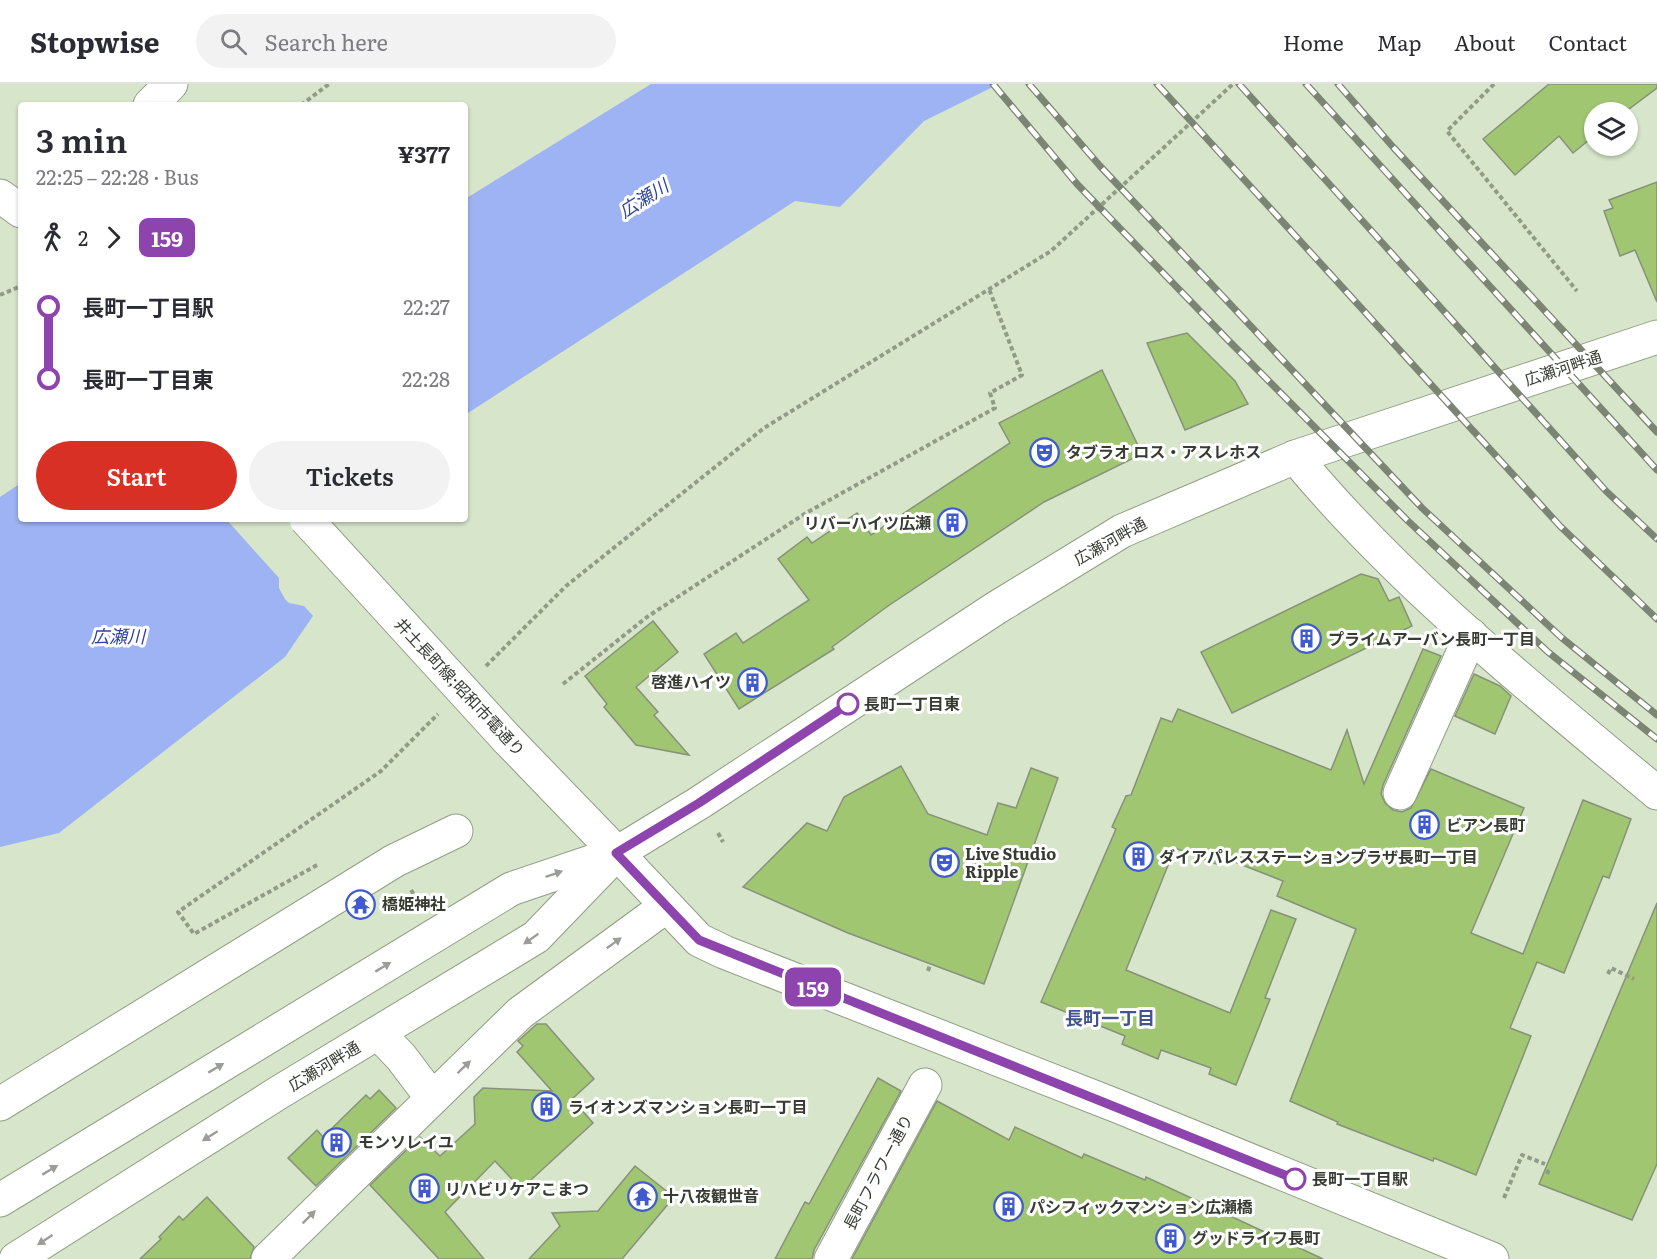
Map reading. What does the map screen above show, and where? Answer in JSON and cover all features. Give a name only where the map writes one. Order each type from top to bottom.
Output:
[{"type":"main road","points":[[153,102],[171,84]]},
{"type":"main road","points":[[0,196],[18,209]]},
{"type":"main road","name":"広瀬河畔通","points":[[0,1200],[511,889],[616,853],[699,803],[996,608],[1122,531],[1294,457],[1657,337]]},
{"type":"main road","points":[[1294,457],[1322,491],[1471,635],[1657,793]]},
{"type":"main road","name":"井土長町線;昭和市電通り","points":[[309,522],[507,738],[665,907],[699,940],[724,952],[1117,1107],[1492,1259]]},
{"type":"main road","points":[[1400,793],[1471,635]]},
{"type":"main road","points":[[0,1104],[394,861],[456,831]]},
{"type":"main road","name":"広瀬河畔通","points":[[16,1259],[278,1093],[536,937],[616,853]]},
{"type":"main road","points":[[268,1259],[520,1013],[665,907]]},
{"type":"main road","points":[[378,1033],[401,1057],[432,1098]]},
{"type":"main road","name":"長町フラワー通り","points":[[831,1259],[925,1085]]},
{"type":"path","points":[[305,102],[329,84]]},
{"type":"path","points":[[482,670],[566,586],[764,428],[1051,251],[1233,84]]},
{"type":"path","points":[[1494,84],[1447,131],[1577,291]]},
{"type":"path","points":[[0,295],[18,287]]},
{"type":"path","points":[[563,684],[647,617],[806,513],[994,408],[990,393],[1022,375],[989,289]]},
{"type":"path","points":[[322,861],[194,934],[178,912],[381,771],[440,712]]},
{"type":"path","points":[[718,832],[723,842]]},
{"type":"path","points":[[394,861],[437,934]]},
{"type":"path","points":[[928,971],[930,965]]},
{"type":"path","points":[[1608,974],[1611,968],[1634,979]]},
{"type":"path","points":[[1504,1198],[1522,1155],[1545,1164]]},
{"type":"path","points":[[1547,1174],[1550,1167]]},
{"type":"water","name":"広瀬川","points":[[651,84],[999,84],[924,121],[840,207],[795,201],[468,413],[468,197]]},
{"type":"water","name":"広瀬川","points":[[18,485],[18,522],[377,522],[285,657],[59,833],[0,847],[0,497]]},
{"type":"pier","points":[[229,522],[380,522],[315,618],[304,606],[289,603],[285,599],[279,588],[279,578]]},
{"type":"building","points":[[1549,84],[1657,84],[1657,88],[1638,102],[1584,102],[1584,144],[1573,153],[1559,136],[1515,175],[1483,139]]},
{"type":"building","points":[[1657,182],[1657,302],[1635,250],[1620,256],[1604,211],[1613,208],[1609,200]]},
{"type":"building","points":[[1187,333],[1235,381],[1248,404],[1185,430],[1147,343]]},
{"type":"building","points":[[1102,370],[1142,454],[1044,502],[888,606],[832,647],[834,649],[739,709],[704,654],[736,633],[743,643],[809,600],[778,559],[807,537],[812,543],[857,513],[871,535],[1010,443],[999,423]]},
{"type":"building","name":"プライムアーバン長町一丁目","points":[[1361,574],[1378,579],[1389,601],[1399,597],[1412,626],[1232,713],[1201,652]]},
{"type":"building","points":[[653,621],[678,652],[636,687],[658,712],[654,715],[689,755],[636,745],[604,707],[607,704],[585,676]]},
{"type":"building","points":[[1423,649],[1441,656],[1383,785],[1381,794],[1385,803],[1393,810],[1402,812],[1411,808],[1431,769],[1524,808],[1471,933],[1523,954],[1583,800],[1631,819],[1609,878],[1603,876],[1564,973],[1537,962],[1510,1028],[1531,1036],[1476,1175],[1337,1124],[1338,1122],[1290,1101],[1356,929],[1277,896],[1283,881],[1222,857],[1219,865],[1175,848],[1126,970],[1230,1013],[1271,910],[1296,919],[1265,998],[1270,999],[1236,1085],[1209,1074],[1211,1068],[1161,1050],[1158,1059],[1122,1044],[1125,1036],[1041,1002],[1116,829],[1112,827],[1126,796],[1131,795],[1161,718],[1172,722],[1178,709],[1331,770],[1347,730],[1364,784]]},
{"type":"building","points":[[1474,674],[1500,686],[1511,696],[1495,734],[1455,716]]},
{"type":"building","points":[[901,766],[928,814],[987,835],[998,803],[1016,808],[1031,768],[1058,778],[984,984],[848,933],[743,887],[807,823],[827,831],[844,797]]},
{"type":"building","points":[[1657,903],[1657,1164],[1632,1220],[1539,1184]]},
{"type":"building","points":[[537,1024],[546,1024],[594,1079],[572,1099],[593,1123],[521,1189],[495,1161],[445,1212],[484,1259],[439,1259],[370,1185],[420,1137],[440,1156],[475,1124],[474,1097],[483,1088],[552,1091],[517,1052],[523,1046],[518,1041]]},
{"type":"building","points":[[878,1078],[901,1091],[814,1250],[812,1259],[775,1259],[805,1202],[809,1204]]},
{"type":"building","name":"モンソレイユ","points":[[379,1090],[396,1108],[316,1186],[288,1158],[317,1130],[323,1137],[366,1095],[370,1099]]},
{"type":"building","points":[[937,1101],[1009,1140],[1015,1127],[1082,1158],[1084,1154],[1145,1180],[1146,1177],[1323,1259],[852,1259]]},
{"type":"building","points":[[635,1166],[674,1197],[622,1259],[529,1259],[560,1226],[552,1213],[598,1211]]},
{"type":"building","points":[[207,1197],[254,1247],[250,1259],[140,1259],[161,1239],[159,1237],[179,1216],[183,1220]]},
{"type":"railway","points":[[993,84],[1077,184],[1407,520],[1548,652],[1657,739]]},
{"type":"railway","points":[[1029,84],[1100,166],[1422,508],[1562,638],[1657,715]]},
{"type":"railway","points":[[1157,84],[1560,526],[1657,619]]},
{"type":"railway","points":[[1239,84],[1606,491],[1657,539]]},
{"type":"railway","points":[[1306,84],[1657,470]]},
{"type":"railway","points":[[1338,84],[1393,147],[1657,432]]},
{"type":"bus line","name":"159","points":[[848,704],[699,803],[616,853],[665,907],[699,940],[724,952],[1295,1179]]},
{"type":"place","name":"タブラオ ロス・アスレホス","points":[[1045,452]]},
{"type":"place","name":"リバーハイツ広瀬","points":[[952,523]]},
{"type":"place","name":"プライムアーバン長町一丁目","points":[[1307,639]]},
{"type":"place","name":"啓進ハイツ","points":[[752,682]]},
{"type":"place","name":"長町一丁目東","points":[[848,704]]},
{"type":"place","name":"ビアン長町","points":[[1425,825]]},
{"type":"place","name":"ダイアパレスステーションプラザ長町一丁目","points":[[1138,857]]},
{"type":"place","name":"Live Studio Ripple","points":[[944,863]]},
{"type":"place","name":"橋姫神社","points":[[361,904]]},
{"type":"place","name":"ライオンズマンション長町一丁目","points":[[547,1107]]},
{"type":"place","name":"モンソレイユ","points":[[337,1142]]},
{"type":"place","name":"長町一丁目駅","points":[[1295,1179]]},
{"type":"place","name":"リハビリケアこまつ","points":[[424,1189]]},
{"type":"place","name":"十八夜観世音","points":[[642,1196]]},
{"type":"place","name":"パシフィックマンション広瀬橋","points":[[1008,1207]]},
{"type":"place","name":"グッドライフ長町","points":[[1171,1238]]},
{"type":"district","name":"長町一丁目","points":[[1110,1019]]}]
